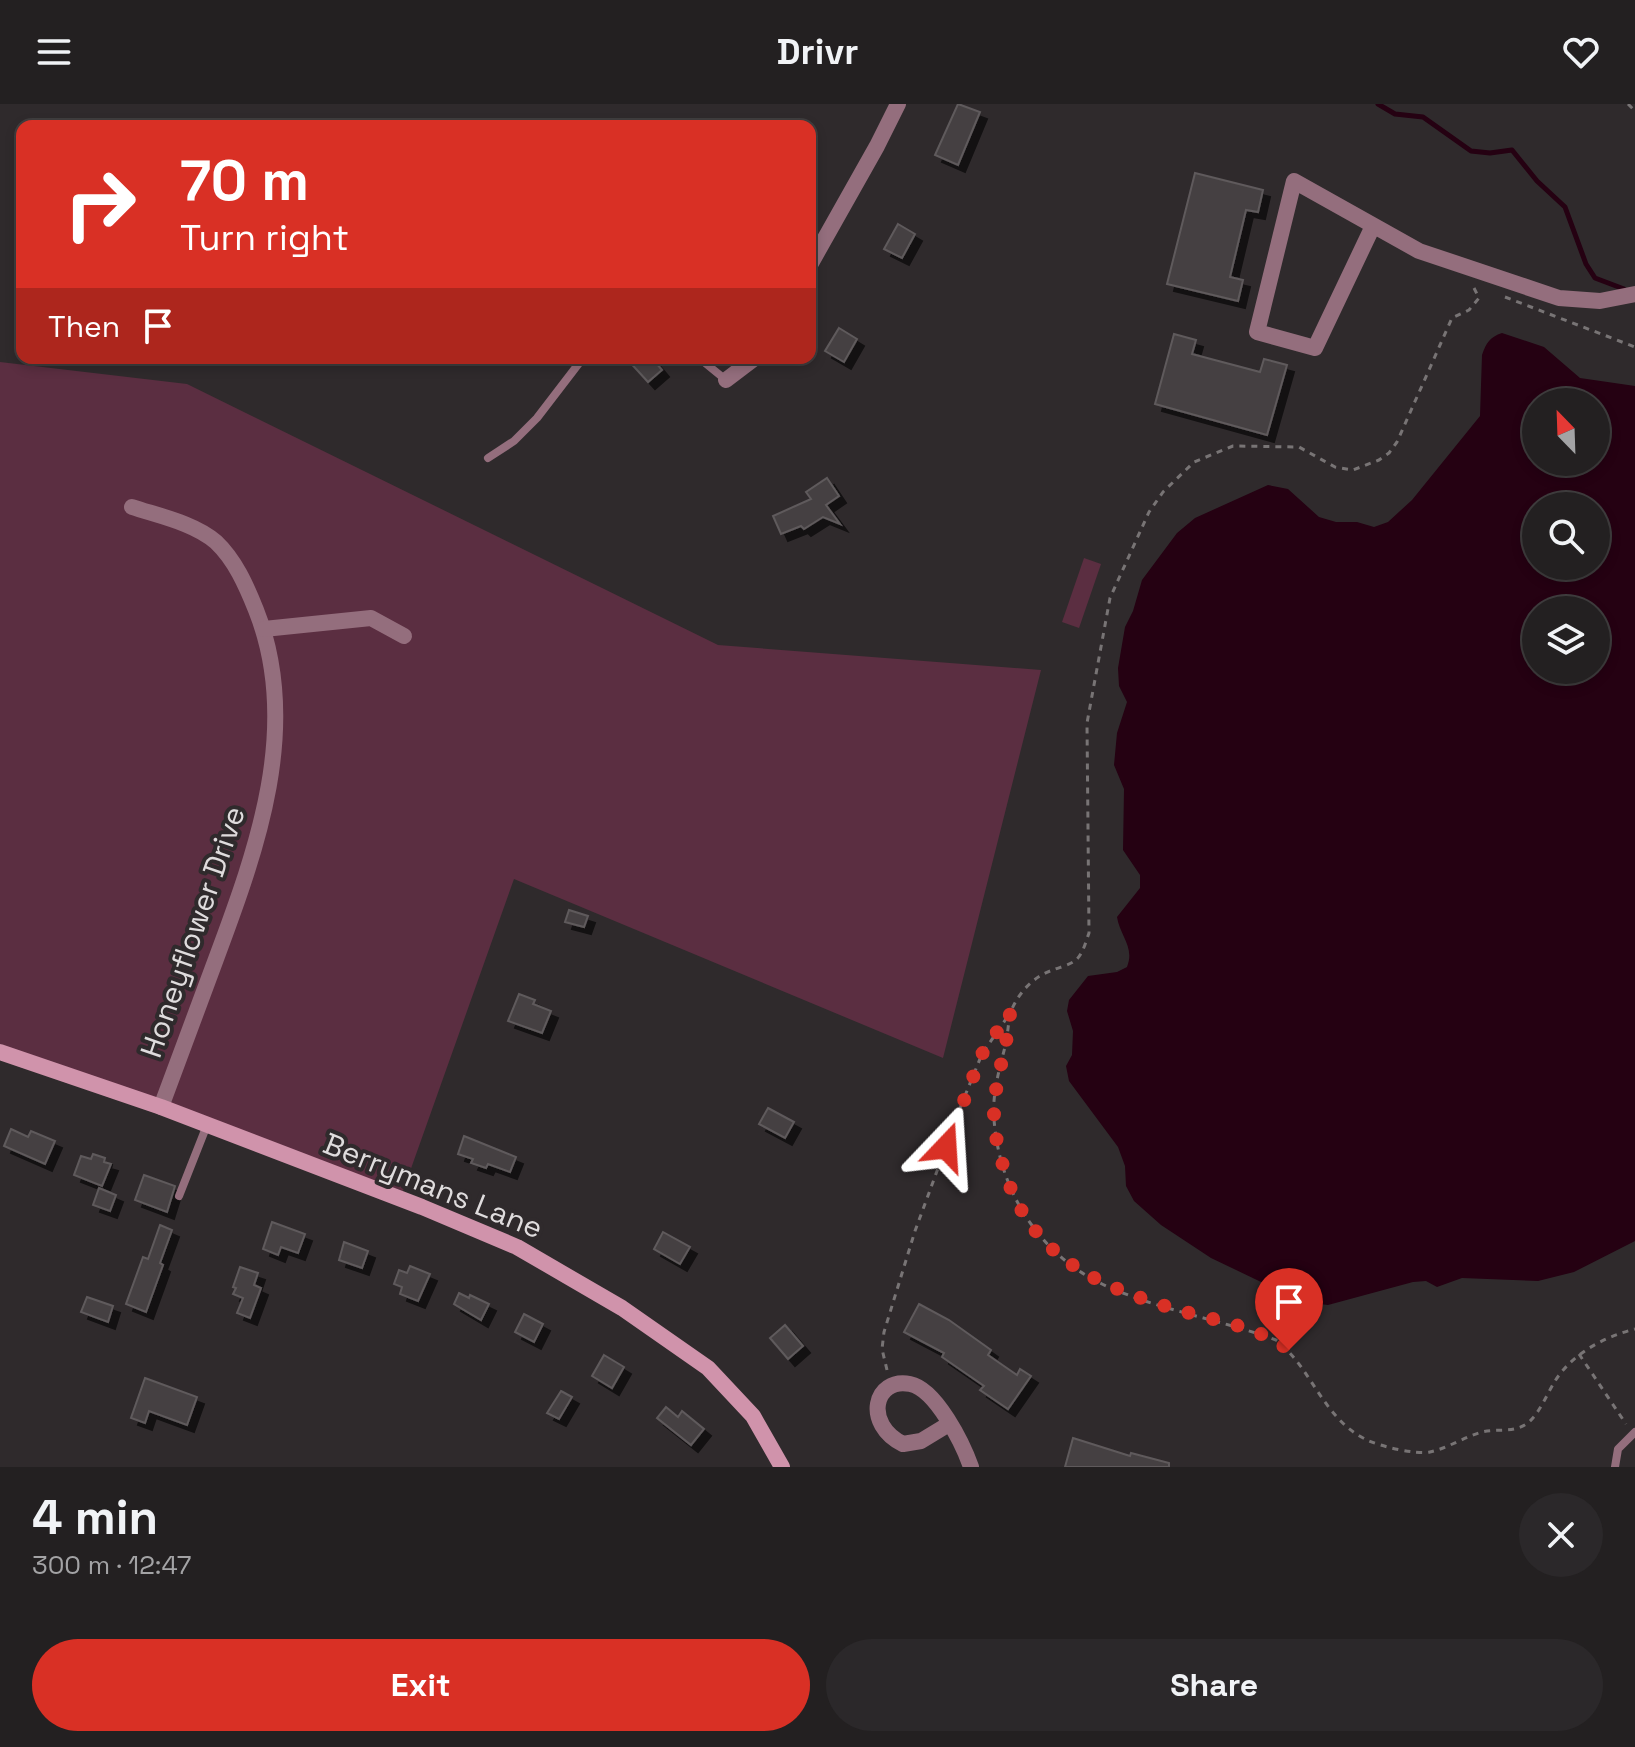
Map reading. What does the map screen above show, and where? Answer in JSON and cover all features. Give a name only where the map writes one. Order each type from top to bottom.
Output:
[{"type":"street","points":[[816,254],[898,104]]},
{"type":"street","points":[[1373,226],[1315,348],[1257,332],[1294,181],[1419,251],[1559,298],[1600,301],[1635,294]]},
{"type":"street","points":[[726,380],[747,364]]},
{"type":"street","name":"Honeyflower Drive","points":[[132,507],[194,528],[214,540],[239,572],[264,629],[275,696],[266,811],[226,934],[161,1107]]},
{"type":"street","points":[[264,629],[371,618],[404,636]]},
{"type":"street","name":"Berrymans Lane","points":[[0,1052],[161,1107],[517,1247],[665,1336],[708,1368],[753,1416],[782,1467]]},
{"type":"street","points":[[949,1424],[912,1445],[884,1432],[877,1407],[882,1394],[893,1387],[908,1383],[921,1388],[949,1424],[964,1448],[971,1467]]},
{"type":"lane","points":[[488,458],[514,441],[537,418],[578,364]]},
{"type":"lane","points":[[706,364],[726,380]]},
{"type":"lane","points":[[179,1196],[207,1125]]},
{"type":"lane","points":[[1615,1467],[1618,1449],[1634,1432]]},
{"type":"path","points":[[1628,104],[1635,111]]},
{"type":"path","points":[[893,1387],[884,1364],[884,1332],[910,1245],[982,1054],[1022,991],[1033,980],[1076,960],[1089,933],[1087,723],[1110,598],[1149,512],[1163,492],[1194,462],[1233,446],[1299,447],[1335,467],[1353,470],[1389,453],[1397,442],[1452,318],[1476,304],[1479,298],[1474,288]]},
{"type":"path","points":[[1502,295],[1635,347]]},
{"type":"path","points":[[1010,1013],[993,1117],[998,1148],[1010,1187],[1024,1215],[1044,1242],[1067,1263],[1102,1284],[1276,1340],[1289,1350],[1328,1409],[1364,1439],[1419,1453],[1485,1431],[1517,1429],[1528,1422],[1556,1379],[1579,1354],[1602,1341],[1635,1329]]},
{"type":"path","points":[[1579,1354],[1634,1432]]},
{"type":"shaded area","points":[[1502,333],[1544,347],[1580,378],[1635,386],[1635,1241],[1574,1272],[1538,1281],[1462,1278],[1437,1287],[1426,1281],[1413,1282],[1328,1305],[1303,1302],[1211,1258],[1161,1225],[1134,1201],[1126,1186],[1125,1166],[1118,1147],[1069,1081],[1066,1066],[1072,1055],[1073,1031],[1067,1011],[1069,1000],[1088,976],[1117,972],[1127,967],[1128,947],[1117,917],[1140,888],[1140,875],[1123,850],[1124,789],[1114,765],[1117,733],[1127,702],[1119,686],[1118,668],[1125,627],[1142,580],[1177,533],[1195,518],[1268,485],[1288,489],[1319,517],[1374,527],[1388,522],[1412,500],[1480,416],[1482,355],[1489,341]]},
{"type":"shaded area","points":[[0,362],[187,384],[718,645],[1041,670],[943,1058],[514,879],[403,1191],[0,1044]]},
{"type":"shaded area","points":[[1084,558],[1101,564],[1079,628],[1062,622]]},
{"type":"building","points":[[958,104],[980,112],[958,165],[935,155]]},
{"type":"building","points":[[1195,173],[1263,190],[1258,212],[1246,210],[1230,277],[1243,280],[1238,301],[1167,284]]},
{"type":"building","points":[[898,224],[915,234],[902,258],[884,249]]},
{"type":"building","points":[[839,328],[857,339],[844,362],[825,351]]},
{"type":"building","points":[[1174,334],[1196,340],[1192,354],[1260,372],[1264,359],[1287,365],[1267,435],[1155,404]]},
{"type":"building","points":[[632,364],[657,364],[662,370],[648,382]]},
{"type":"building","points":[[827,478],[839,496],[826,505],[840,524],[823,517],[804,529],[801,526],[781,534],[773,516],[811,499],[806,492]]},
{"type":"building","points":[[569,910],[588,916],[584,927],[565,922]]},
{"type":"building","points":[[519,994],[551,1011],[542,1033],[508,1021]]},
{"type":"building","points":[[768,1108],[794,1122],[785,1138],[759,1124]]},
{"type":"building","points":[[11,1129],[28,1137],[31,1131],[55,1141],[45,1164],[4,1146]]},
{"type":"building","points":[[464,1136],[516,1157],[510,1172],[488,1164],[486,1168],[471,1163],[473,1159],[458,1154]]},
{"type":"building","points":[[93,1154],[111,1164],[102,1186],[74,1175],[81,1156],[91,1159]]},
{"type":"building","points":[[144,1175],[175,1186],[167,1212],[135,1200]]},
{"type":"building","points":[[99,1188],[116,1195],[110,1211],[93,1205]]},
{"type":"building","points":[[272,1222],[305,1234],[298,1253],[281,1247],[278,1255],[263,1249]]},
{"type":"building","points":[[160,1225],[172,1230],[146,1312],[126,1304],[143,1257],[148,1259]]},
{"type":"building","points":[[663,1232],[690,1247],[680,1264],[654,1249]]},
{"type":"building","points":[[344,1242],[368,1251],[362,1268],[339,1260]]},
{"type":"building","points":[[410,1266],[430,1274],[418,1301],[400,1294],[402,1287],[394,1284],[399,1270],[407,1273]]},
{"type":"building","points":[[240,1267],[258,1273],[254,1285],[261,1288],[250,1318],[237,1313],[243,1298],[233,1294]]},
{"type":"building","points":[[459,1293],[489,1304],[481,1320],[454,1304]]},
{"type":"building","points":[[87,1297],[113,1306],[108,1322],[81,1312]]},
{"type":"building","points":[[919,1304],[949,1320],[991,1350],[988,1355],[1017,1375],[1020,1369],[1031,1376],[1008,1409],[980,1390],[984,1386],[942,1357],[944,1353],[904,1332]]},
{"type":"building","points":[[524,1314],[543,1324],[534,1342],[515,1332]]},
{"type":"building","points":[[785,1325],[803,1346],[788,1359],[770,1338]]},
{"type":"building","points":[[604,1355],[624,1367],[612,1388],[592,1376]]},
{"type":"building","points":[[145,1378],[197,1397],[187,1425],[149,1411],[145,1423],[131,1418]]},
{"type":"building","points":[[561,1391],[572,1397],[559,1419],[547,1413]]},
{"type":"building","points":[[666,1407],[678,1417],[682,1411],[704,1429],[691,1445],[657,1418]]},
{"type":"building","points":[[1073,1438],[1130,1456],[1131,1453],[1169,1463],[1169,1467],[1065,1467]]},
{"type":"waterway","points":[[1378,104],[1395,114],[1423,117],[1471,151],[1490,153],[1512,150],[1537,181],[1565,207],[1586,264],[1595,278],[1624,289]]},
{"type":"route","points":[[946,1147],[982,1054],[1010,1013],[993,1117],[998,1148],[1010,1187],[1024,1215],[1044,1242],[1067,1263],[1102,1284],[1135,1297],[1255,1332],[1276,1340],[1289,1350]]}]
